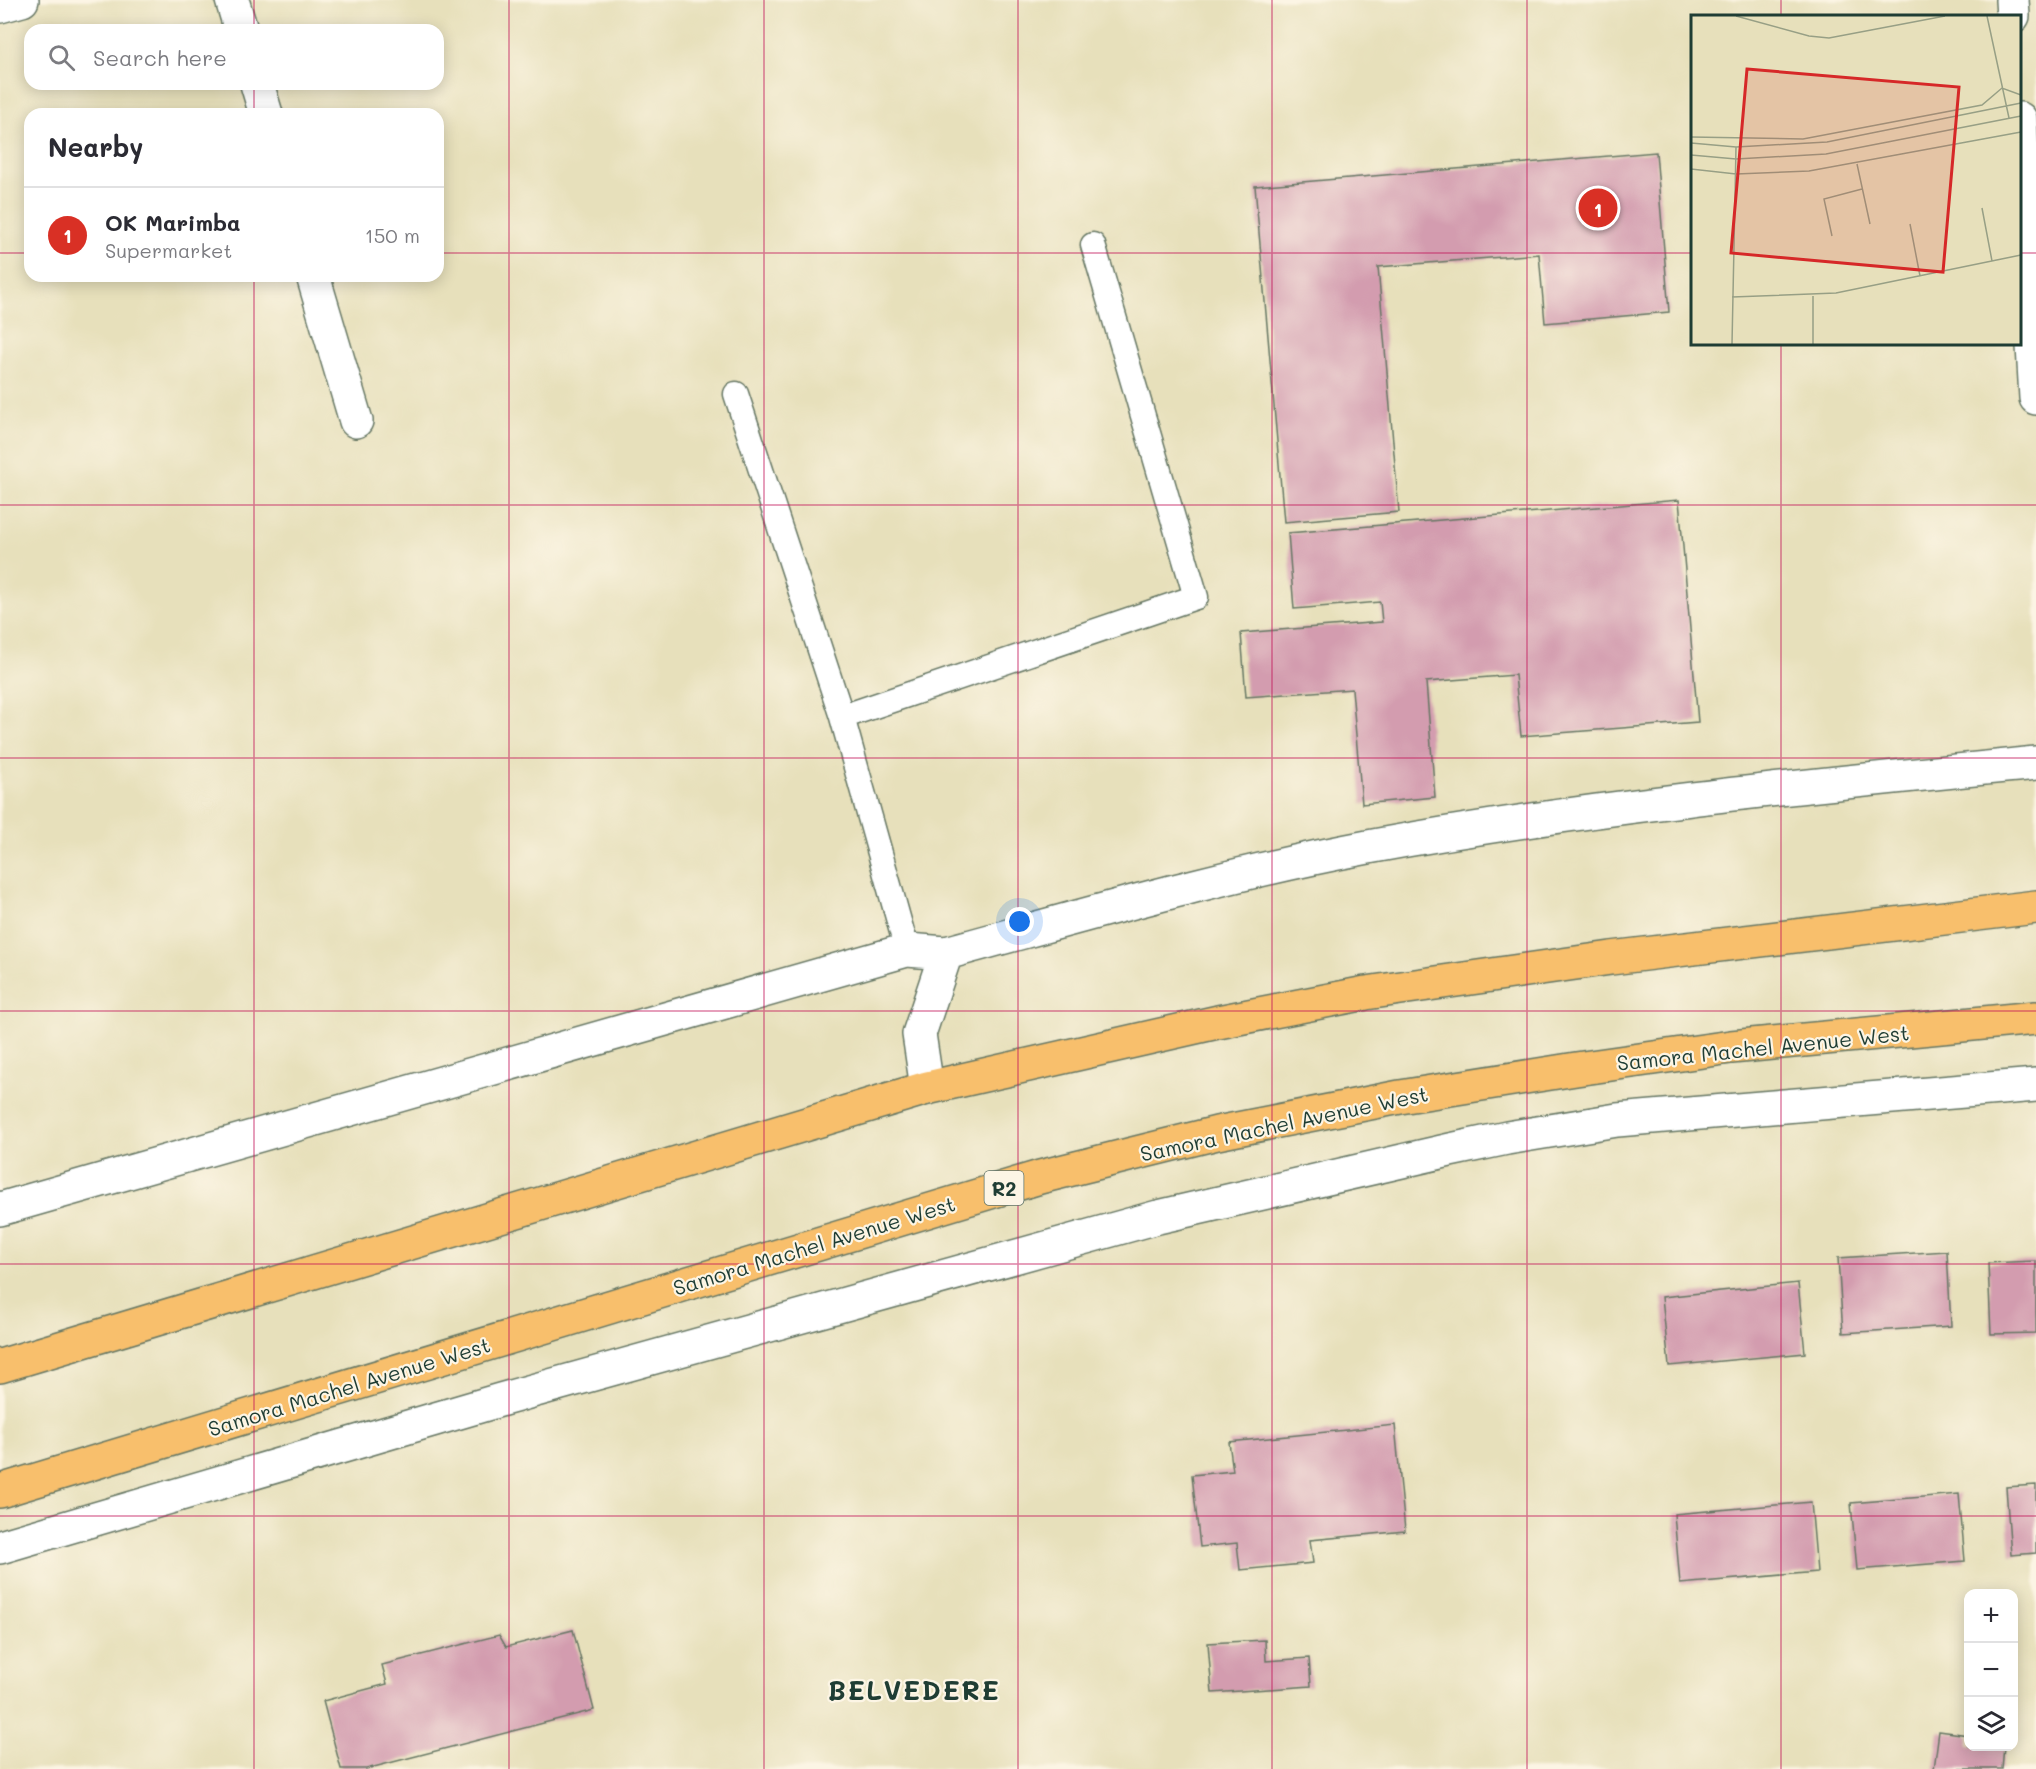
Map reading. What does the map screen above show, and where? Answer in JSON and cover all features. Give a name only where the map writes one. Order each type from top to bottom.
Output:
[{"type":"highway","points":[[0,1366],[927,1088],[1218,1022],[1366,993],[1611,958],[2036,907]]},
{"type":"highway","name":"Samora Machel Avenue West","points":[[0,1491],[1040,1177],[1217,1133],[1400,1097],[1731,1047],[2036,1018]]},
{"type":"street","points":[[0,6],[22,0]]},
{"type":"street","points":[[232,0],[239,24]]},
{"type":"street","points":[[2012,0],[2013,15]]},
{"type":"street","points":[[259,90],[264,108]]},
{"type":"street","points":[[2021,152],[2036,398]]},
{"type":"street","points":[[316,282],[356,421]]},
{"type":"street","points":[[0,1209],[907,950],[946,953],[1196,885],[1367,847],[1639,804],[2036,763]]},
{"type":"street","points":[[927,1088],[919,1034],[946,953]]},
{"type":"street","points":[[0,1547],[500,1400],[1158,1217],[1450,1150],[1617,1120],[2036,1085]]},
{"type":"lane","points":[[842,717],[1196,597],[1093,245]]},
{"type":"lane","points":[[736,394],[842,717],[907,950]]},
{"type":"building","points":[[1656,152],[1669,312],[1545,323],[1539,254],[1378,267],[1399,512],[1284,522],[1255,186]]},
{"type":"building","points":[[1679,500],[1698,722],[1521,736],[1515,675],[1426,682],[1435,797],[1362,804],[1352,689],[1246,697],[1241,633],[1382,622],[1380,602],[1294,609],[1288,533]]},
{"type":"building","points":[[1947,1251],[1951,1326],[1843,1333],[1838,1258]]},
{"type":"building","points":[[2036,1261],[2036,1333],[1991,1334],[1988,1263]]},
{"type":"building","points":[[1798,1283],[1805,1353],[1669,1366],[1662,1297]]},
{"type":"building","points":[[1395,1425],[1405,1531],[1310,1540],[1313,1563],[1240,1570],[1237,1543],[1200,1547],[1192,1475],[1233,1471],[1229,1442]]},
{"type":"building","points":[[2036,1485],[2036,1553],[2011,1555],[2006,1487]]},
{"type":"building","points":[[1959,1494],[1965,1561],[1857,1570],[1851,1503]]},
{"type":"building","points":[[1811,1502],[1817,1572],[1680,1584],[1674,1514]]},
{"type":"building","points":[[573,1630],[594,1710],[366,1769],[341,1769],[323,1701],[387,1684],[382,1665],[499,1635],[506,1647]]},
{"type":"building","points":[[1265,1640],[1266,1661],[1309,1658],[1311,1686],[1212,1693],[1208,1643]]},
{"type":"building","points":[[1939,1731],[1964,1734],[1964,1751],[2004,1751],[2002,1769],[1934,1769]]},
{"type":"place","name":"OK Marimba","points":[[1598,208]]},
{"type":"district","name":"BELVEDERE","points":[[914,1689]]}]
